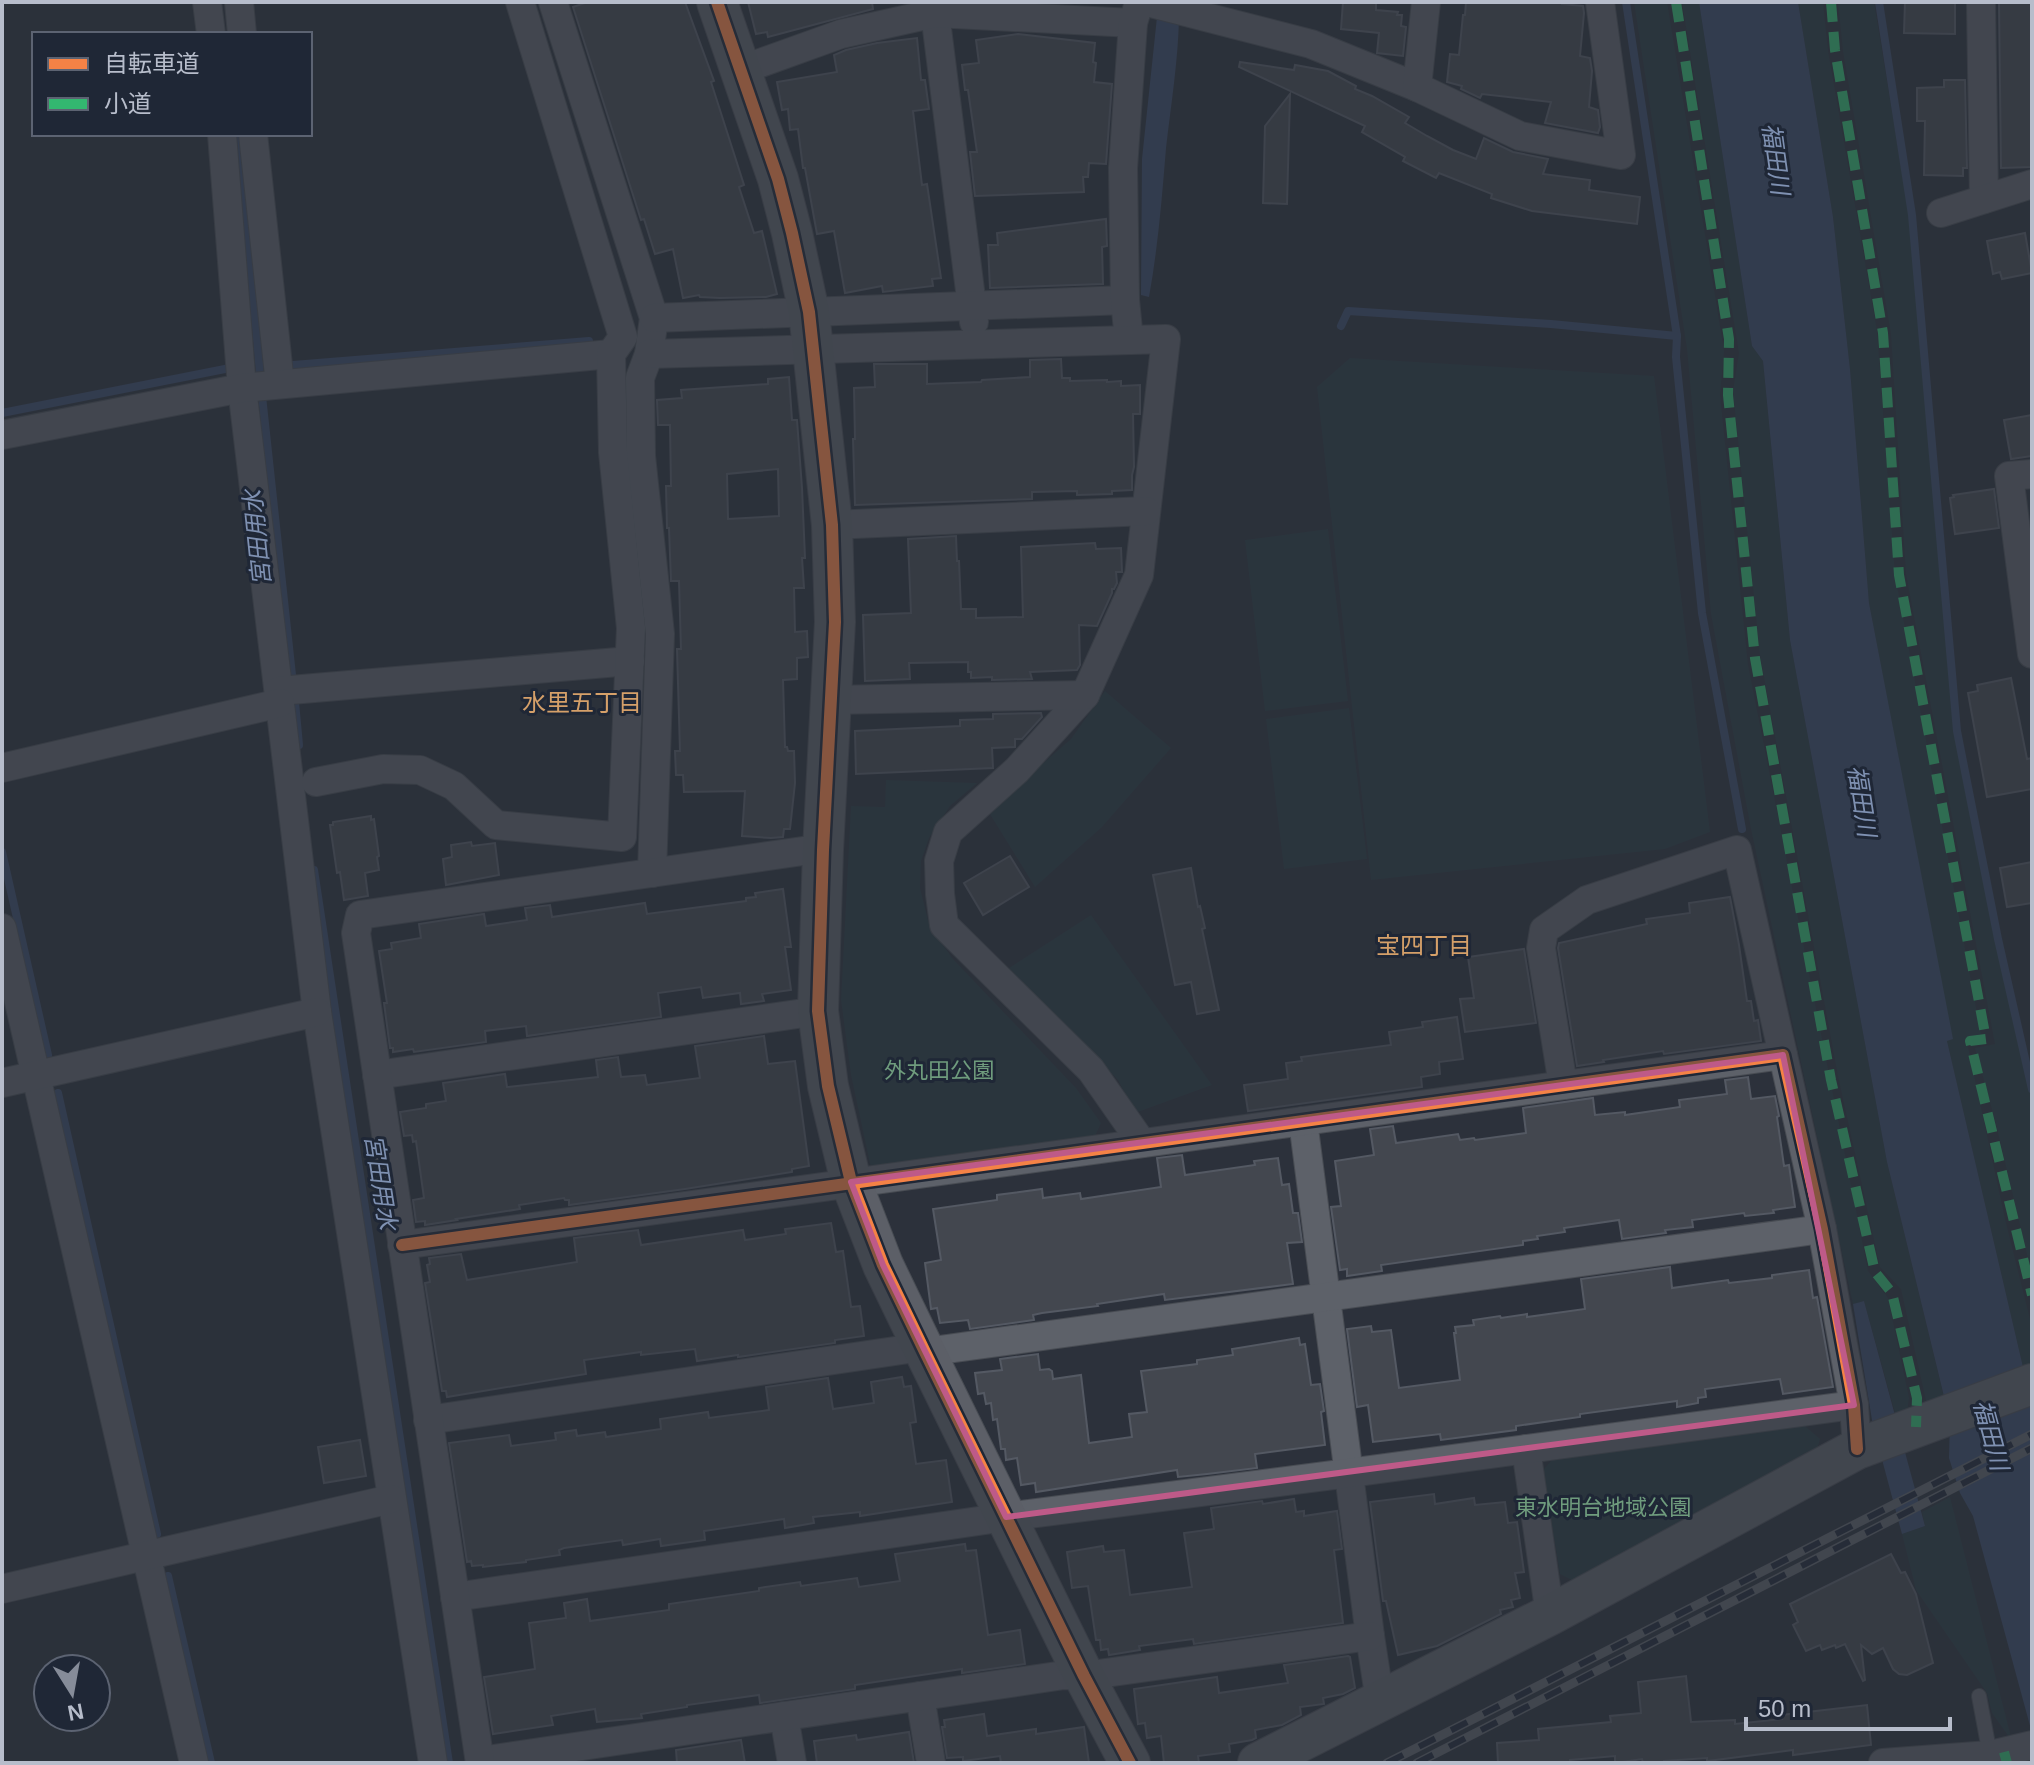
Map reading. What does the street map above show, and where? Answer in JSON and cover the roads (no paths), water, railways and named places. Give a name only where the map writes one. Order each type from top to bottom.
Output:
[{"type":"street","points":[[207,2],[211,32]]},
{"type":"street","points":[[239,2],[242,32]]},
{"type":"street","points":[[316,782],[383,769],[420,770],[454,786],[496,825],[622,837],[631,628],[613,452],[611,354],[623,337],[520,2]]},
{"type":"street","points":[[553,2],[654,318],[649,354],[640,378],[641,456],[660,634],[652,873]]},
{"type":"street","points":[[717,2],[778,179],[792,233],[811,331],[832,525],[835,622],[818,1011],[828,1086],[851,1182],[883,1265],[1084,1676],[1130,1763]]},
{"type":"street","points":[[1417,87],[1426,2]]},
{"type":"street","points":[[741,70],[841,34],[935,13],[1143,8],[1204,16],[1311,44],[1417,87],[1520,136],[1621,155],[1600,2]]},
{"type":"street","points":[[1981,2],[1984,199]]},
{"type":"street","points":[[1129,340],[1125,300],[1123,168],[1143,8]]},
{"type":"street","points":[[935,13],[973,306],[975,344]]},
{"type":"street","points":[[222,136],[242,388],[317,1012],[433,1763]]},
{"type":"street","points":[[253,136],[280,384]]},
{"type":"street","points":[[1941,213],[2032,184]]},
{"type":"street","points":[[649,354],[973,306],[1125,300]]},
{"type":"street","points":[[654,318],[975,344],[1166,339],[1139,575],[1085,695],[1017,770],[948,832],[939,861],[944,925],[1091,1070],[1142,1143]]},
{"type":"street","points":[[2,435],[242,388],[611,354]]},
{"type":"street","points":[[2032,474],[2009,476],[2032,654]]},
{"type":"street","points":[[832,525],[1146,511]]},
{"type":"street","points":[[2,768],[280,697],[630,661]]},
{"type":"street","points":[[832,700],[1085,695]]},
{"type":"street","points":[[823,850],[360,915],[356,933],[480,1762],[1064,1675],[1084,1676],[1370,1636]]},
{"type":"street","points":[[1563,1085],[1541,948],[1544,930],[1587,900],[1737,850],[1822,1229],[1854,1405],[1890,1437]]},
{"type":"street","points":[[2,928],[194,1763]]},
{"type":"street","points":[[377,1075],[818,1011]]},
{"type":"street","points":[[2,1083],[317,1012]]},
{"type":"street","points":[[402,1245],[1783,1055]]},
{"type":"street","points":[[1303,1121],[1380,1701]]},
{"type":"street","points":[[428,1420],[1822,1229]]},
{"type":"street","points":[[1258,1763],[1890,1437],[2032,1384]]},
{"type":"street","points":[[455,1597],[1006,1517],[1854,1405]]},
{"type":"street","points":[[1526,1449],[1550,1615]]},
{"type":"street","points":[[2,1589],[391,1499]]},
{"type":"street","points":[[920,1696],[931,1763]]},
{"type":"street","points":[[784,1716],[792,1763]]},
{"type":"street","points":[[1883,1763],[1976,1758],[2025,1748]]},
{"type":"lane","points":[[1976,1758],[1979,1696]]},
{"type":"water","name":"福田川","points":[[1699,2],[1798,2],[1833,217],[1850,369],[1869,603],[1953,1039],[1947,1041],[2023,1367],[2032,1383],[2032,1733],[1973,1516],[1960,1493],[1949,1458],[1950,1421],[1887,1162],[1790,640],[1763,361],[1752,346]]},
{"type":"water","points":[[1157,17],[1179,18],[1149,297],[1141,295],[1142,159]]},
{"type":"water","points":[[1864,1301],[1925,1526],[1902,1534],[1873,1426],[1853,1304]]},
{"type":"waterway","points":[[1626,2],[1677,336],[1676,357],[1702,613],[1742,829]]},
{"type":"waterway","points":[[1879,2],[1912,215],[1957,731],[1998,939],[2032,1089]]},
{"type":"waterway","name":"宮田用水","points":[[239,136],[260,374]]},
{"type":"waterway","points":[[1341,326],[1348,311],[1551,324],[1677,336]]},
{"type":"waterway","points":[[293,365],[589,341]]},
{"type":"waterway","points":[[2,413],[230,368]]},
{"type":"waterway","name":"宮田用水","points":[[262,396],[292,675]]},
{"type":"waterway","name":"宮田用水","points":[[295,702],[299,745]]},
{"type":"waterway","points":[[2,852],[48,1055]]},
{"type":"waterway","name":"宮田用水","points":[[314,870],[449,1763]]},
{"type":"waterway","points":[[58,1093],[157,1534]]},
{"type":"waterway","points":[[168,1576],[211,1763]]},
{"type":"railway","points":[[1387,1763],[2032,1434]]},
{"type":"railway","points":[[1417,1763],[2032,1448]]},
{"type":"district","name":"水里五丁目","points":[[582,702]]},
{"type":"district","name":"宝四丁目","points":[[1424,945]]},
{"type":"park label","name":"外丸田公園","points":[[939,1070]]},
{"type":"park label","name":"東水明台地域公園","points":[[1603,1507]]}]
